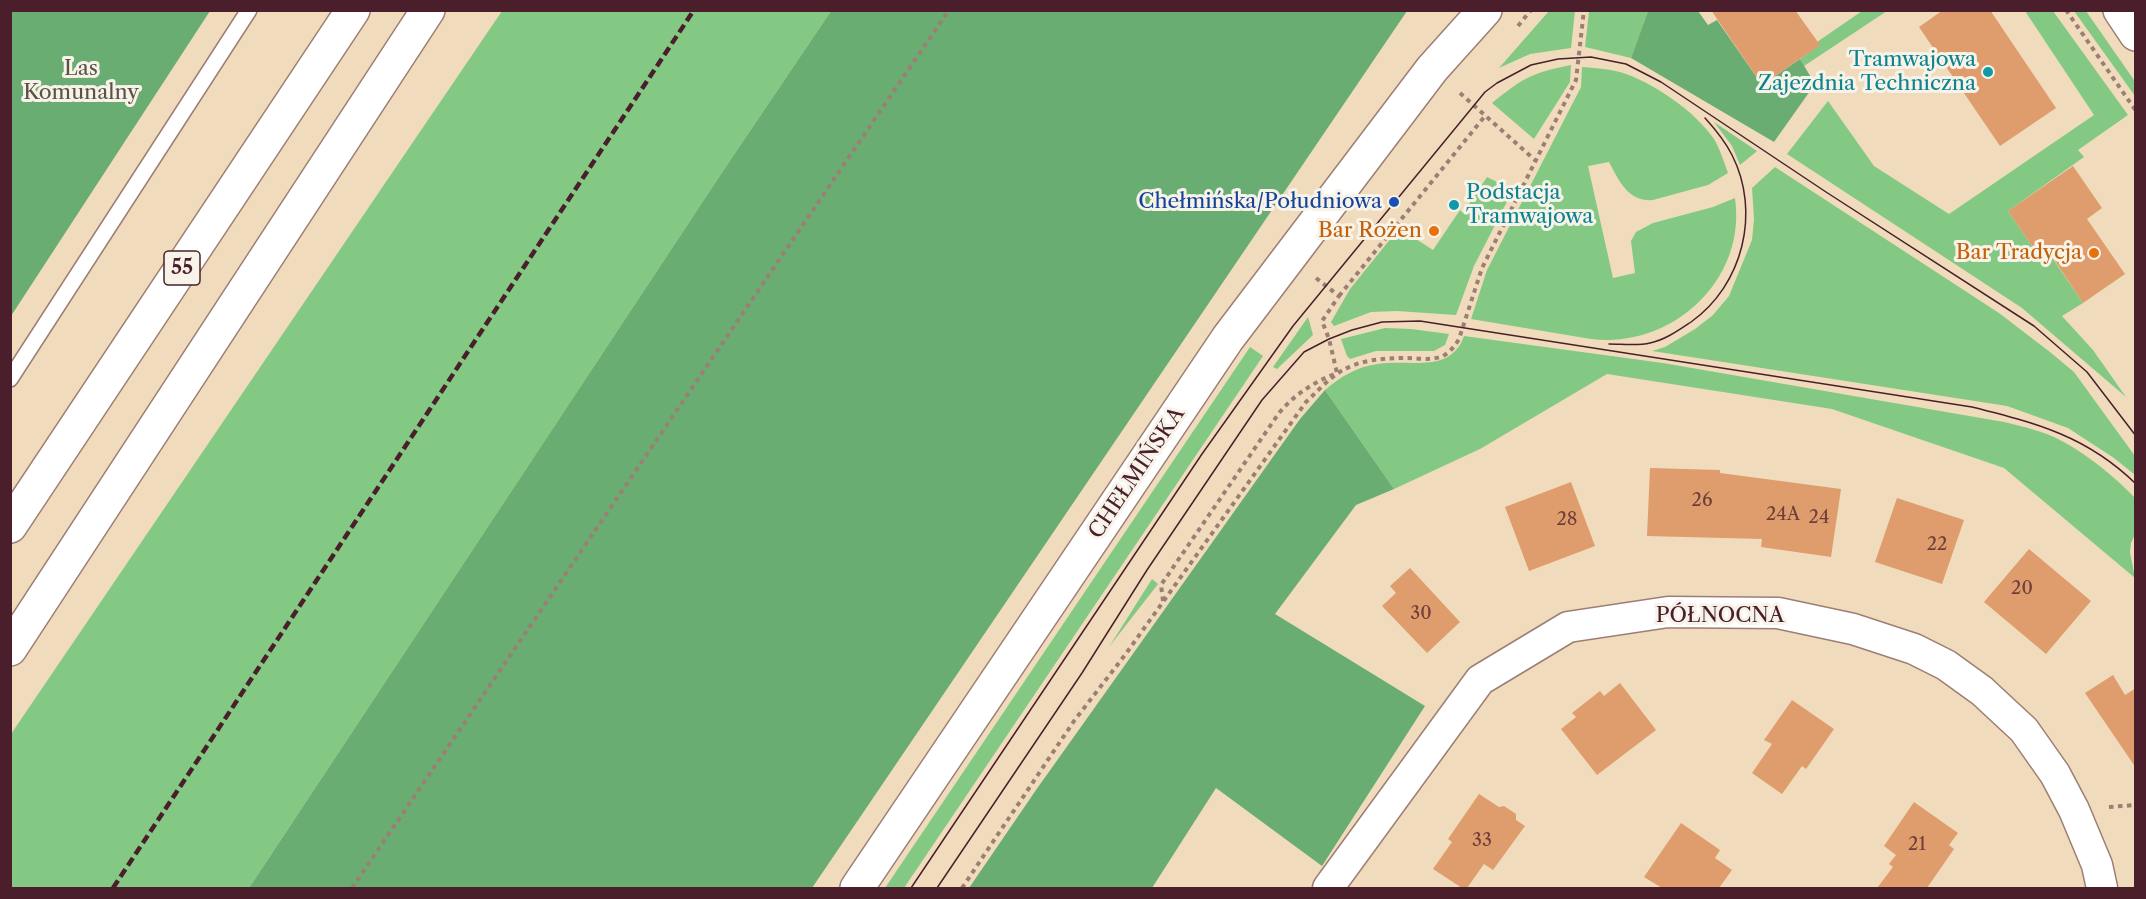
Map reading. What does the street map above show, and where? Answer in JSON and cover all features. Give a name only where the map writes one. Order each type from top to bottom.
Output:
[{"type":"main road","name":"55","points":[[10,526],[353,10]]},
{"type":"main road","points":[[10,649],[428,10]]},
{"type":"main road","name":"CHEŁMIŃSKA","points":[[1432,69],[1469,10]]},
{"type":"main road","name":"CHEŁMIŃSKA","points":[[857,888],[1228,338],[1432,69],[1485,10]]},
{"type":"main road","points":[[2120,10],[2136,34]]},
{"type":"street","name":"PÓŁNOCNA","points":[[1328,888],[1480,680],[1568,627],[1668,612],[1778,613],[1853,629],[1914,649],[1946,665],[1982,691],[2024,730],[2055,774],[2088,843],[2097,865],[2102,888]]},
{"type":"lane","points":[[10,380],[249,10]]},
{"type":"path","points":[[352,888],[949,10]]},
{"type":"path","points":[[1517,27],[1531,10]]},
{"type":"path","points":[[1163,602],[1161,585],[1279,413],[1292,398],[1319,380],[1356,364],[1379,359],[1425,359],[1442,356],[1453,348],[1459,339],[1482,268],[1576,80],[1584,10]]},
{"type":"path","points":[[2066,10],[2136,111]]},
{"type":"path","points":[[1467,85],[1460,93],[1536,161]]},
{"type":"path","points":[[1337,373],[1323,321],[1339,296],[1485,116]]},
{"type":"path","points":[[1319,270],[1314,276],[1339,296]]},
{"type":"path","points":[[962,888],[1074,721],[1163,602],[1306,402],[1337,373]]},
{"type":"green space","name":"Las Komunalny","points":[[10,11],[210,11],[11,316]]},
{"type":"green space","points":[[502,11],[831,11],[249,888],[11,888],[11,734]]},
{"type":"green space","points":[[831,11],[1407,11],[812,888],[249,888],[725,168]]},
{"type":"green space","points":[[1549,11],[1575,11],[1571,48],[1530,54],[1499,68]]},
{"type":"green space","points":[[1589,11],[1648,11],[1631,58],[1585,47]]},
{"type":"green space","points":[[1648,11],[1698,11],[1708,25],[1717,20],[1762,85],[1800,59],[1815,84],[1774,142],[1631,58]]},
{"type":"green space","points":[[1862,11],[1887,11],[1804,66],[1800,59],[1819,45],[1817,42]]},
{"type":"green space","points":[[2025,11],[2053,11],[2128,115],[2078,150],[2084,157],[2008,211],[2034,249],[2048,239],[2051,256],[2083,303],[2062,316],[2093,350],[2126,397],[2022,308],[1787,154],[1828,101],[1874,166],[1949,214],[2094,115]]},
{"type":"green space","points":[[2074,11],[2086,11],[2134,80],[2135,96]]},
{"type":"green space","points":[[1571,65],[1570,82],[1534,139],[1492,103],[1528,78]]},
{"type":"green space","points":[[1582,67],[1606,69],[1632,76],[1672,98],[1706,128],[1720,151],[1728,173],[1708,185],[1653,200],[1644,200],[1625,189],[1609,162],[1588,166],[1613,278],[1635,273],[1631,241],[1636,232],[1653,223],[1713,207],[1735,198],[1736,228],[1729,256],[1716,282],[1698,303],[1675,321],[1649,333],[1621,339],[1591,339],[1471,319],[1487,270],[1581,87]]},
{"type":"green space","points":[[1714,122],[1757,151],[1740,165],[1732,146]]},
{"type":"green space","points":[[1775,167],[1999,313],[2074,372],[2135,456],[2135,475],[2114,458],[2068,428],[2007,406],[1652,351],[1665,347],[1695,329],[1713,315],[1729,296],[1752,240],[1754,219],[1752,188]]},
{"type":"green space","points":[[1487,177],[1513,190],[1474,266],[1456,315],[1397,311],[1371,312],[1334,326],[1331,322],[1350,289],[1396,232],[1402,230],[1433,250],[1460,210],[1463,213]]},
{"type":"green space","points":[[1308,317],[1313,335],[1277,369],[1273,367]]},
{"type":"green space","points":[[1385,328],[1449,334],[1445,345],[1434,351],[1376,351],[1350,359],[1347,356],[1341,339]]},
{"type":"green space","points":[[1464,336],[1663,363],[2004,422],[2041,432],[2062,441],[2091,459],[2135,498],[2135,534],[2130,552],[2135,578],[2004,468],[1832,409],[1607,374],[1480,449],[1394,489],[1325,390],[1363,367],[1440,360],[1450,356],[1458,348]]},
{"type":"green space","points":[[1250,347],[1263,356],[904,888],[885,888]]},
{"type":"green space","points":[[1325,390],[1394,489],[1356,505],[1275,614],[1425,706],[1322,866],[1216,788],[1152,888],[969,888],[1300,419]]},
{"type":"green space","points":[[1152,579],[1158,584],[1109,647]]},
{"type":"building","points":[[1711,10],[1795,10],[1820,45],[1762,85]]},
{"type":"building","name":"Tramwajowa Zajezdnia Techniczna","points":[[1943,10],[1990,10],[2056,108],[2000,146],[1919,27]]},
{"type":"building","points":[[2073,166],[2102,208],[2087,219],[2125,274],[2083,303],[2043,243],[2034,249],[2008,211]]},
{"type":"building","points":[[1650,468],[1720,470],[1720,473],[1841,489],[1831,557],[1761,547],[1762,539],[1647,536]]},
{"type":"building","points":[[1571,482],[1595,546],[1529,571],[1505,507]]},
{"type":"building","points":[[1897,498],[1964,520],[1942,584],[1875,562]]},
{"type":"building","points":[[2029,549],[2091,601],[2046,654],[1984,602]]},
{"type":"building","points":[[1410,568],[1460,622],[1427,653],[1382,606],[1396,593],[1390,586]]},
{"type":"building","points":[[2113,675],[2125,695],[2136,688],[2136,768],[2085,693]]},
{"type":"building","points":[[1620,683],[1656,730],[1597,775],[1561,729],[1576,717],[1572,713],[1600,691],[1604,696]]},
{"type":"building","points":[[1792,700],[1834,729],[1806,769],[1802,766],[1782,794],[1752,773],[1772,744],[1764,740]]},
{"type":"building","points":[[1479,794],[1499,807],[1504,806],[1516,814],[1516,820],[1525,826],[1493,870],[1484,864],[1467,888],[1462,888],[1433,869],[1452,842],[1448,839]]},
{"type":"building","points":[[1914,802],[1958,833],[1949,845],[1954,849],[1927,888],[1877,888],[1893,867],[1889,864],[1896,855],[1884,846]]},
{"type":"building","points":[[1681,823],[1720,850],[1715,858],[1732,870],[1719,888],[1662,888],[1644,877]]},
{"type":"tram line","points":[[911,888],[1202,454],[1293,326],[1485,92],[1531,65],[1558,59],[1591,57],[1626,64],[1661,82],[2034,326],[2087,372],[2136,436]]},
{"type":"tram line","points":[[1609,344],[1635,345],[1656,342],[1677,331],[1709,307],[1734,268],[1742,246],[1745,223],[1745,200],[1741,177],[1726,145],[1705,118]]},
{"type":"tram line","points":[[937,888],[1262,400],[1304,352],[1352,330],[1382,322],[1420,321],[1972,407],[2018,419],[2060,434],[2099,454],[2136,484]]},
{"type":"railway","points":[[113,888],[694,10]]},
{"type":"place","name":"Tramwajowa Zajezdnia Techniczna","points":[[1988,72]]},
{"type":"place","name":"Chełmińska/Południowa","points":[[1394,202]]},
{"type":"place","name":"Podstacja Tramwajowa","points":[[1454,205]]},
{"type":"place","name":"Bar Rożen","points":[[1434,231]]},
{"type":"place","name":"Bar Tradycja","points":[[2094,253]]}]
